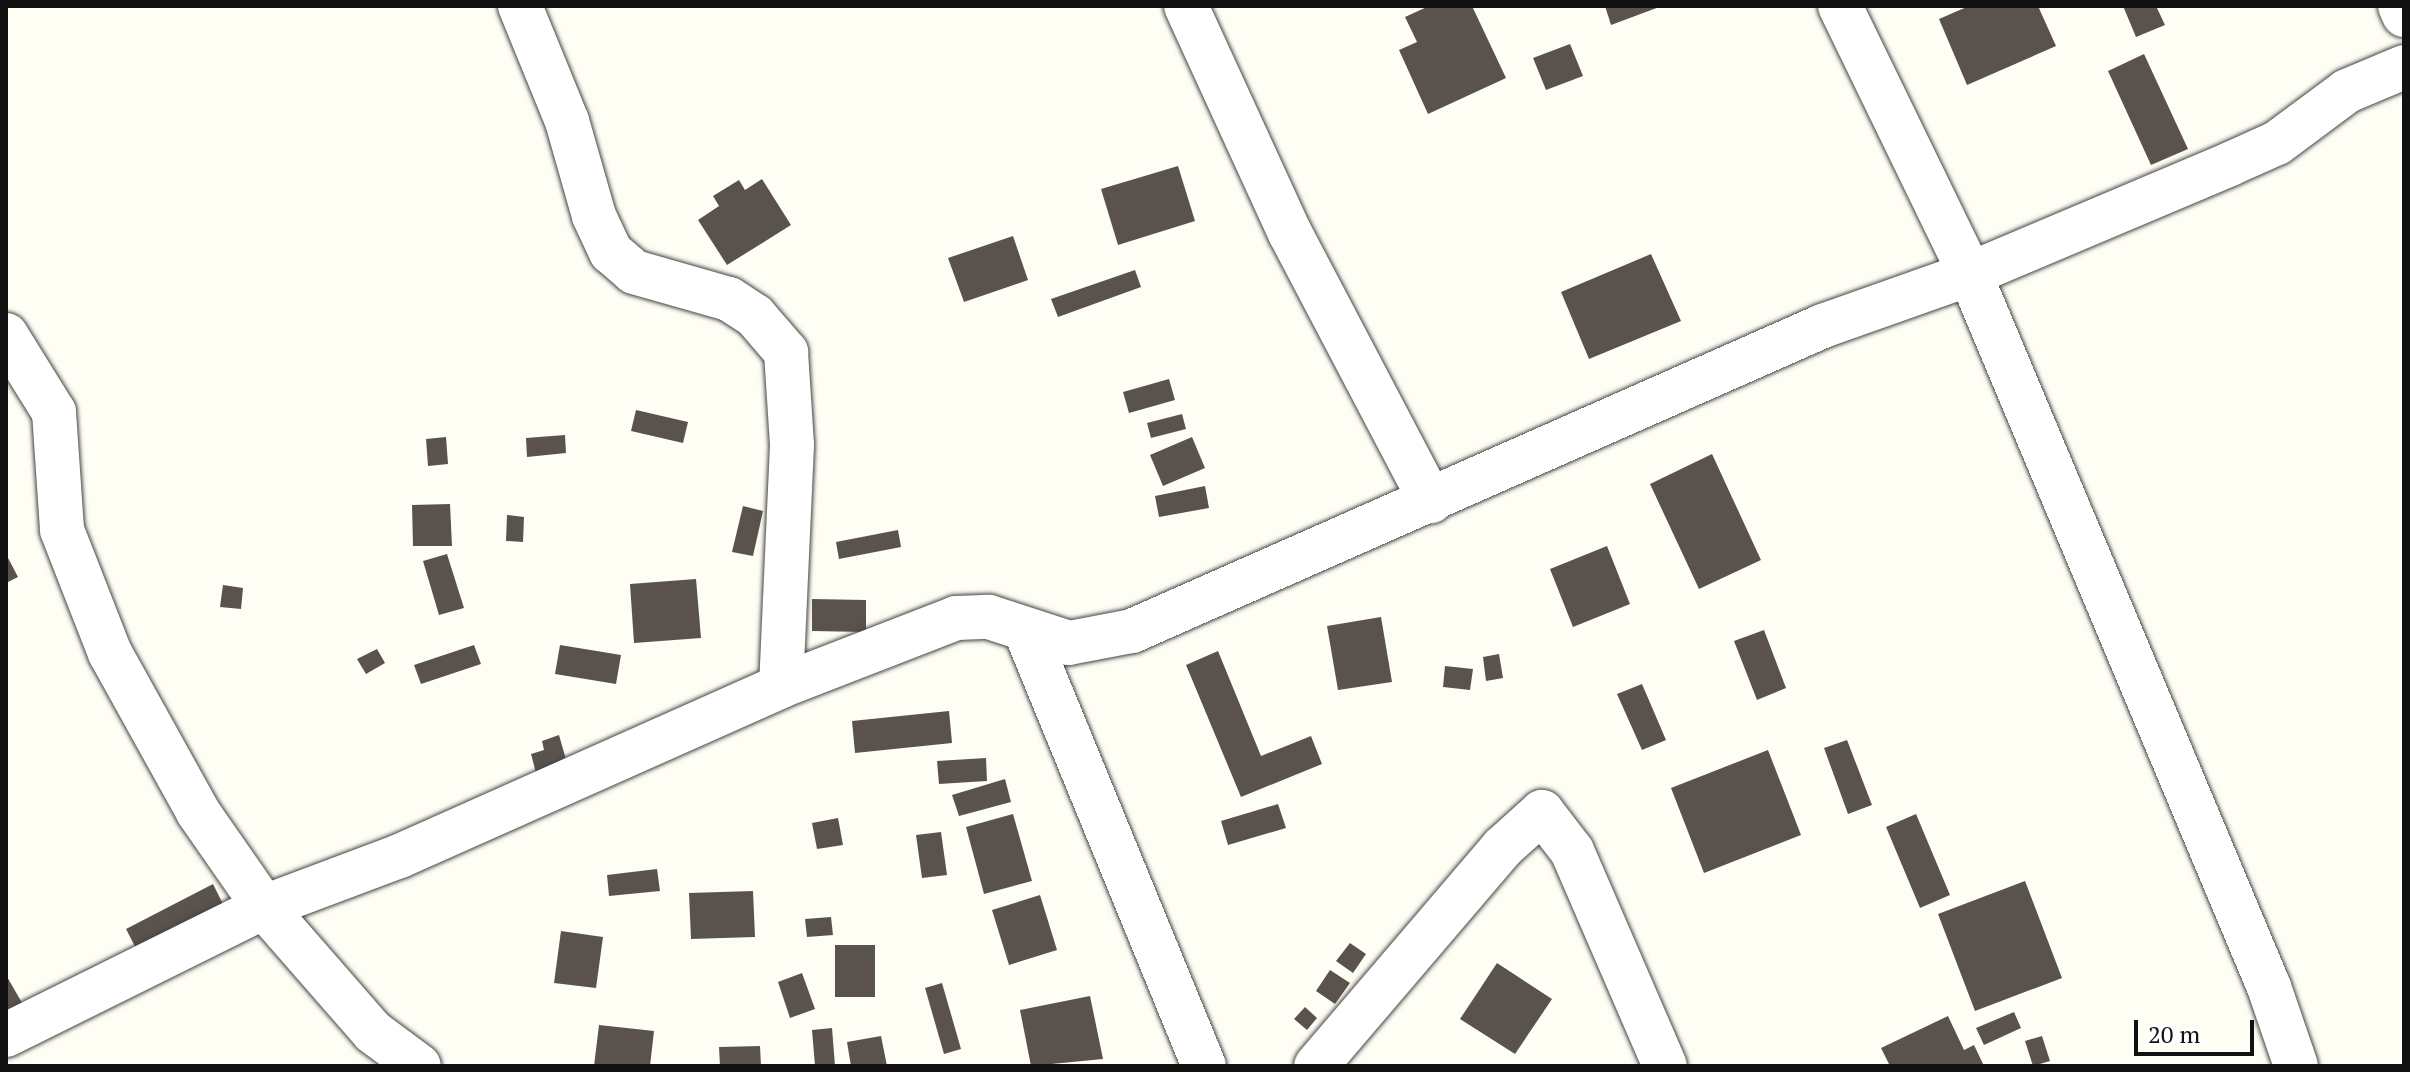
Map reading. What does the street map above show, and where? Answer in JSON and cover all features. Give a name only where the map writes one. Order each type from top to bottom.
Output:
[{"type":"street","points":[[520,6],[567,121],[594,216],[611,252],[634,272],[729,299],[755,316],[786,352],[792,445],[781,686]]},
{"type":"street","points":[[1186,6],[1290,233],[1431,501]]},
{"type":"street","points":[[1840,6],[1970,274],[2269,987],[2296,1066]]},
{"type":"street","points":[[2400,6],[2404,15]]},
{"type":"street","points":[[6,1035],[264,907],[400,856],[781,686],[956,618],[989,617],[1026,632],[1069,643],[1132,631],[1823,326],[1970,274],[2277,143],[2347,91],[2404,67]]},
{"type":"street","points":[[6,335],[54,412],[62,530],[110,653],[198,812],[264,907],[377,1049],[419,1066]]},
{"type":"street","points":[[1026,632],[1204,1066]]},
{"type":"street","points":[[1316,1066],[1502,848],[1542,812],[1572,851],[1665,1066]]},
{"type":"building","points":[[1429,6],[1472,6],[1506,78],[1428,114],[1399,50],[1417,42],[1405,17]]},
{"type":"building","points":[[1605,6],[1662,6],[1611,25]]},
{"type":"building","points":[[1969,6],[2038,6],[2056,46],[1967,85],[1939,19]]},
{"type":"building","points":[[2123,6],[2156,6],[2165,25],[2136,37]]},
{"type":"building","points":[[1570,44],[1583,76],[1546,90],[1533,58]]},
{"type":"building","points":[[2144,54],[2188,149],[2151,165],[2108,71]]},
{"type":"building","points":[[1178,166],[1195,221],[1118,245],[1101,189]]},
{"type":"building","points":[[762,179],[791,225],[727,265],[698,220],[719,206],[713,196],[739,180],[745,190]]},
{"type":"building","points":[[1013,236],[1028,280],[964,302],[948,258]]},
{"type":"building","points":[[1651,254],[1681,321],[1589,359],[1561,292]]},
{"type":"building","points":[[1135,270],[1141,287],[1058,317],[1051,299]]},
{"type":"building","points":[[1169,379],[1175,400],[1129,413],[1123,392]]},
{"type":"building","points":[[636,410],[688,422],[683,443],[631,431]]},
{"type":"building","points":[[1182,414],[1186,429],[1151,438],[1147,423]]},
{"type":"building","points":[[565,435],[566,453],[527,457],[526,438]]},
{"type":"building","points":[[446,437],[448,464],[428,466],[426,439]]},
{"type":"building","points":[[1192,437],[1205,468],[1163,486],[1150,455]]},
{"type":"building","points":[[1712,454],[1761,560],[1699,589],[1650,484]]},
{"type":"building","points":[[1205,486],[1209,508],[1159,517],[1155,496]]},
{"type":"building","points":[[450,504],[452,546],[413,546],[412,505]]},
{"type":"building","points":[[743,506],[763,511],[753,556],[732,552]]},
{"type":"building","points":[[507,515],[524,517],[523,542],[506,541]]},
{"type":"building","points":[[898,530],[901,547],[839,559],[836,542]]},
{"type":"building","points":[[1607,546],[1630,604],[1573,627],[1550,569]]},
{"type":"building","points":[[6,554],[18,577],[6,583]]},
{"type":"building","points":[[447,554],[464,608],[439,615],[423,561]]},
{"type":"building","points":[[696,579],[701,638],[634,643],[630,584]]},
{"type":"building","points":[[223,585],[243,588],[241,609],[220,607]]},
{"type":"building","points":[[812,599],[866,600],[866,632],[812,631]]},
{"type":"building","points":[[1381,617],[1392,682],[1338,690],[1327,626]]},
{"type":"building","points":[[1764,630],[1786,688],[1757,700],[1734,641]]},
{"type":"building","points":[[474,645],[481,664],[421,684],[414,665]]},
{"type":"building","points":[[560,645],[621,655],[616,684],[555,674]]},
{"type":"building","points":[[377,649],[385,663],[366,674],[357,659]]},
{"type":"building","points":[[1218,651],[1261,756],[1311,736],[1322,764],[1241,797],[1186,665]]},
{"type":"building","points":[[1499,654],[1503,678],[1486,681],[1483,657]]},
{"type":"building","points":[[1445,666],[1473,669],[1470,690],[1443,687]]},
{"type":"building","points":[[1642,684],[1666,740],[1642,750],[1617,694]]},
{"type":"building","points":[[949,711],[952,743],[855,753],[852,721]]},
{"type":"building","points":[[559,735],[567,763],[536,773],[531,754],[544,750],[542,741]]},
{"type":"building","points":[[1847,740],[1872,805],[1848,814],[1824,748]]},
{"type":"building","points":[[1768,750],[1801,835],[1704,873],[1671,788]]},
{"type":"building","points":[[986,758],[987,781],[939,784],[937,761]]},
{"type":"building","points":[[1005,779],[1011,802],[959,816],[952,795]]},
{"type":"building","points":[[1278,804],[1286,828],[1228,845],[1221,821]]},
{"type":"building","points":[[1013,814],[1032,881],[984,894],[966,827]]},
{"type":"building","points":[[1916,814],[1950,895],[1920,908],[1886,827]]},
{"type":"building","points":[[838,818],[843,845],[817,849],[812,823]]},
{"type":"building","points":[[941,832],[947,875],[922,878],[916,835]]},
{"type":"building","points":[[657,869],[660,891],[609,896],[607,875]]},
{"type":"building","points":[[2025,881],[2062,978],[1975,1011],[1938,914]]},
{"type":"building","points":[[213,884],[228,914],[141,958],[126,929]]},
{"type":"building","points":[[753,891],[755,937],[691,939],[689,893]]},
{"type":"building","points":[[1040,895],[1057,950],[1009,965],[992,910]]},
{"type":"building","points":[[831,917],[833,935],[807,937],[805,919]]},
{"type":"building","points":[[561,931],[603,937],[596,988],[554,983]]},
{"type":"building","points":[[1350,943],[1366,954],[1353,973],[1336,961]]},
{"type":"building","points":[[835,945],[875,945],[875,997],[835,997]]},
{"type":"building","points":[[1497,963],[1552,999],[1515,1054],[1460,1019]]},
{"type":"building","points":[[1330,970],[1350,983],[1335,1004],[1316,991]]},
{"type":"building","points":[[802,973],[815,1009],[790,1018],[778,982]]},
{"type":"building","points":[[6,975],[29,1015],[6,1028]]},
{"type":"building","points":[[942,983],[961,1049],[944,1054],[925,988]]},
{"type":"building","points":[[1090,996],[1103,1059],[1031,1066],[1020,1010]]},
{"type":"building","points":[[1305,1007],[1317,1018],[1307,1030],[1294,1019]]},
{"type":"building","points":[[2014,1012],[2021,1028],[1984,1045],[1976,1028]]},
{"type":"building","points":[[1948,1016],[1964,1050],[1974,1045],[1984,1066],[1890,1066],[1881,1048]]},
{"type":"building","points":[[599,1025],[654,1031],[650,1066],[594,1066]]},
{"type":"building","points":[[832,1028],[835,1066],[815,1066],[812,1030]]},
{"type":"building","points":[[881,1036],[887,1066],[851,1066],[847,1042]]},
{"type":"building","points":[[2042,1036],[2050,1061],[2033,1066],[2025,1041]]},
{"type":"building","points":[[760,1046],[761,1066],[720,1066],[719,1047]]}]
